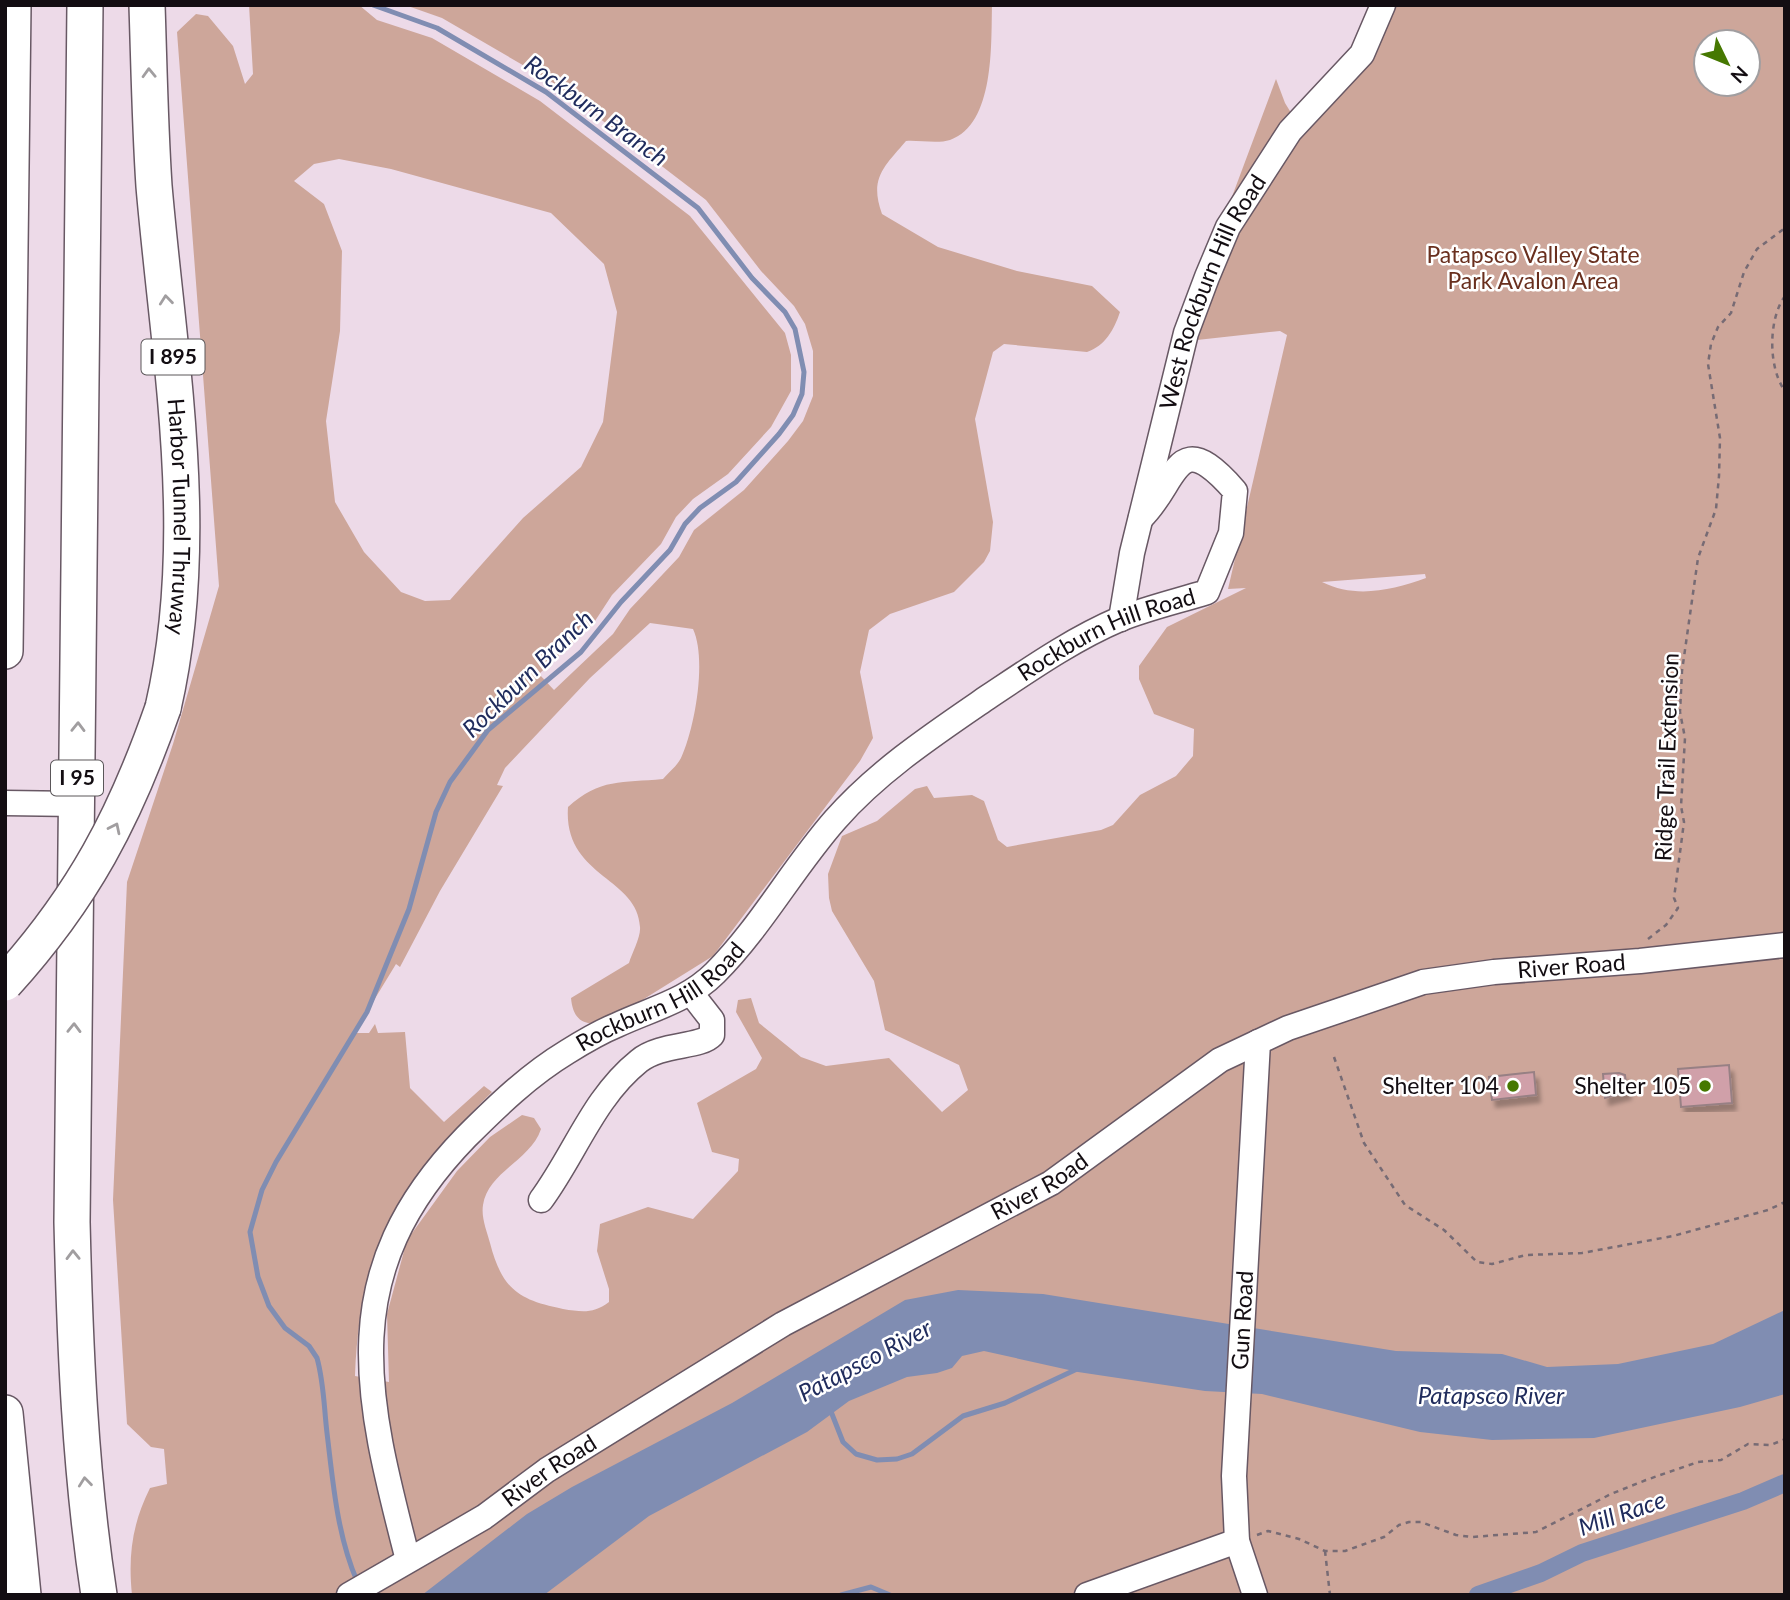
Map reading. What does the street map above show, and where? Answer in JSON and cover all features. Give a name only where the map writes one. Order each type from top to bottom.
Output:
[{"type":"highway","points":[[5,651],[13,5]]},
{"type":"highway","name":"I 95","points":[[85,5],[72,1222],[75,1329],[92,1550],[99,1595]]},
{"type":"highway","name":"Harbor Tunnel Thruway","points":[[5,983],[63,913],[95,865],[141,772],[163,708],[175,655],[182,589],[184,527],[175,377],[154,184],[147,5]]},
{"type":"highway","points":[[5,199],[11,156]]},
{"type":"highway","points":[[5,1413],[21,1584]]},
{"type":"street","name":"West Rockburn Hill Road","points":[[1121,619],[1141,518],[1186,333],[1228,227],[1290,131],[1362,54],[1383,5]]},
{"type":"street","name":"Rockburn Hill Road","points":[[408,1560],[386,1473],[374,1402],[370,1348],[374,1304],[382,1266],[396,1231],[415,1198],[446,1158],[522,1084],[565,1053],[615,1025],[691,993],[735,953],[809,852],[867,788],[940,730],[1076,641],[1121,619],[1207,592],[1231,533],[1236,491],[1217,470],[1194,459],[1184,461],[1172,470],[1156,504],[1141,518]]},
{"type":"street","points":[[5,803],[77,804]]},
{"type":"street","name":"River Road","points":[[358,1590],[484,1517],[547,1470],[783,1324],[1051,1183],[1175,1090],[1220,1060],[1258,1042],[1352,1004],[1423,982],[1494,972],[1640,961],[1785,945]]},
{"type":"street","points":[[541,1200],[559,1176],[591,1115],[638,1061],[664,1047],[705,1041],[712,1035],[712,1020],[691,993]]},
{"type":"street","name":"Gun Road","points":[[1255,1595],[1237,1541],[1234,1476],[1258,1042]]},
{"type":"street","points":[[1087,1595],[1237,1541]]},
{"type":"path","name":"Ridge Trail Extension","points":[[1653,946],[1645,944],[1678,908],[1674,898],[1684,822],[1681,806],[1685,738],[1679,712],[1682,671],[1698,558],[1716,509],[1719,475],[1720,438],[1708,364],[1711,344],[1718,327],[1731,313],[1744,272],[1758,249],[1785,228]]},
{"type":"path","points":[[1785,296],[1777,307],[1774,332],[1775,369],[1785,391]]},
{"type":"path","points":[[1334,1057],[1364,1143],[1405,1205],[1444,1230],[1477,1262],[1492,1264],[1526,1255],[1582,1252],[1673,1236],[1768,1210],[1785,1202]]},
{"type":"path","points":[[1237,1541],[1268,1531],[1299,1539],[1325,1551],[1345,1551],[1384,1537],[1399,1525],[1409,1522],[1472,1537],[1536,1532],[1611,1494],[1646,1480],[1699,1462],[1721,1460],[1748,1444],[1771,1445],[1785,1439]]},
{"type":"path","points":[[1325,1551],[1330,1595]]},
{"type":"green space","name":"Patapsco Valley State Park Avalon Area","points":[[249,5],[359,5],[377,20],[432,38],[540,101],[690,216],[785,333],[791,355],[791,391],[771,427],[728,474],[693,499],[676,517],[661,544],[612,595],[595,621],[539,674],[554,690],[613,634],[630,609],[679,557],[694,530],[744,490],[788,441],[803,421],[813,396],[813,351],[805,324],[794,306],[761,271],[706,200],[552,82],[442,18],[405,5],[992,5],[988,81],[975,118],[965,131],[950,140],[906,141],[885,166],[878,182],[878,202],[882,214],[938,247],[1017,271],[1092,286],[1120,312],[1108,336],[1099,346],[1087,352],[1004,344],[993,352],[975,419],[993,522],[990,551],[984,562],[954,592],[890,614],[869,630],[860,672],[873,738],[860,761],[713,956],[607,1022],[586,1023],[574,1012],[571,998],[629,963],[640,927],[636,910],[627,897],[588,863],[577,848],[570,830],[568,807],[601,786],[663,779],[679,761],[691,729],[698,694],[699,658],[693,629],[650,623],[590,678],[505,768],[497,785],[503,786],[440,891],[400,967],[396,964],[354,1033],[369,1033],[375,1024],[378,1033],[405,1032],[410,1088],[444,1122],[484,1086],[492,1092],[432,1156],[391,1219],[376,1252],[359,1329],[355,1376],[389,1382],[387,1314],[407,1240],[457,1171],[490,1137],[522,1115],[534,1118],[541,1129],[536,1140],[493,1184],[483,1205],[483,1215],[495,1259],[507,1282],[523,1296],[547,1305],[587,1311],[598,1309],[609,1302],[609,1289],[597,1251],[600,1224],[648,1207],[693,1219],[738,1171],[739,1159],[712,1152],[697,1103],[756,1069],[762,1058],[736,1012],[738,1000],[751,998],[759,1023],[801,1057],[826,1066],[889,1058],[942,1112],[968,1090],[959,1065],[885,1030],[874,981],[832,911],[828,874],[842,836],[877,821],[915,789],[927,786],[934,798],[972,795],[984,801],[998,840],[1007,847],[1101,830],[1113,825],[1140,795],[1176,776],[1193,756],[1194,729],[1154,714],[1139,679],[1139,666],[1167,627],[1246,588],[1228,589],[1287,335],[1280,331],[1197,340],[1227,210],[1276,79],[1285,103],[1301,129],[1370,62],[1384,35],[1392,5],[1785,5],[1785,1595],[132,1595],[131,1553],[139,1514],[150,1488],[167,1484],[164,1449],[151,1447],[127,1424],[113,1200],[127,882],[173,744],[219,586],[177,32],[196,14],[208,16],[233,46],[245,84],[253,74]],"holes":[[[339,159],[391,169],[551,213],[604,264],[617,312],[603,422],[581,467],[523,518],[450,600],[425,601],[401,592],[364,552],[335,502],[326,421],[340,331],[342,251],[324,204],[294,181],[314,164]],[[1425,574],[1426,578],[1374,591],[1348,590],[1322,582]]]},
{"type":"water","name":"Patapsco River","points":[[958,1290],[1043,1294],[1396,1351],[1502,1354],[1547,1367],[1618,1364],[1713,1344],[1785,1310],[1785,1394],[1740,1407],[1594,1438],[1492,1440],[1420,1432],[1262,1394],[1205,1391],[1078,1372],[984,1351],[962,1356],[952,1368],[907,1377],[849,1401],[807,1432],[649,1516],[544,1595],[422,1595],[527,1514],[572,1487],[732,1403],[905,1300]]},
{"type":"building","name":"Shelter 105","points":[[1729,1065],[1732,1103],[1681,1107],[1678,1069]]},
{"type":"building","name":"Shelter 104","points":[[1534,1072],[1536,1095],[1492,1100],[1489,1077]]},
{"type":"building","points":[[1603,1074],[1625,1075],[1627,1092],[1605,1098]]},
{"type":"waterway","name":"Rockburn Branch","points":[[357,1581],[337,1508],[317,1358],[309,1346],[285,1328],[269,1306],[258,1277],[250,1232],[262,1190],[276,1162],[367,1012],[409,909],[436,812],[450,782],[488,730],[581,652],[621,602],[670,550],[685,524],[700,508],[736,482],[779,434],[793,415],[802,394],[804,372],[795,329],[785,312],[752,278],[698,208],[546,92],[437,28],[373,5]]},
{"type":"waterway","points":[[830,1409],[843,1442],[856,1454],[877,1460],[897,1459],[912,1454],[963,1416],[1005,1403],[1077,1369]]},
{"type":"waterway","name":"Mill Race","points":[[1478,1595],[1541,1573],[1582,1553],[1743,1501],[1785,1483]]},
{"type":"waterway","points":[[841,1595],[871,1587],[890,1595]]},
{"type":"place","name":"Shelter 104","points":[[1513,1086]]},
{"type":"place","name":"Shelter 105","points":[[1705,1086]]}]
